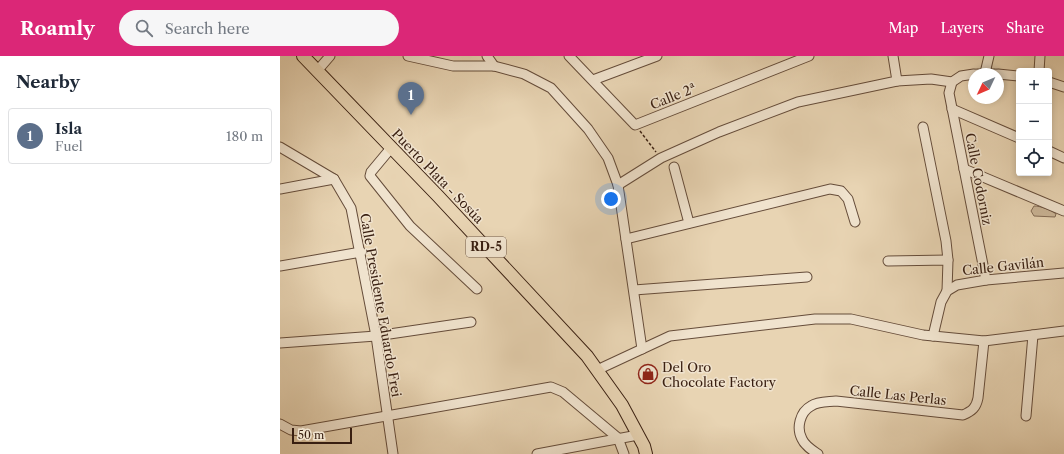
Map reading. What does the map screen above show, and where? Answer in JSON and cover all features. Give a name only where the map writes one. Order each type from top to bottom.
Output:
[{"type":"main road","name":"Puerto Plata - Sosúa","points":[[303,56],[551,316],[587,356],[622,405],[638,434],[646,454]]},
{"type":"street","points":[[317,70],[330,56]]},
{"type":"street","points":[[408,56],[453,66],[494,66],[524,74],[551,88],[588,129],[608,158],[618,185],[642,349]]},
{"type":"street","points":[[487,56],[494,66]]},
{"type":"street","points":[[569,56],[635,126]]},
{"type":"street","points":[[593,80],[657,56]]},
{"type":"street","name":"Calle 2ª","points":[[635,126],[809,56]]},
{"type":"street","points":[[893,56],[897,81]]},
{"type":"street","points":[[984,68],[989,56]]},
{"type":"street","points":[[1039,68],[1040,56]]},
{"type":"street","points":[[618,185],[661,158],[719,132],[798,102],[897,81],[930,79],[952,82],[961,76],[968,75]]},
{"type":"street","points":[[1004,75],[1016,76]]},
{"type":"street","name":"Calle Codorniz","points":[[952,82],[949,93],[986,280]]},
{"type":"street","points":[[1052,83],[1064,87]]},
{"type":"street","points":[[952,109],[1016,137]]},
{"type":"street","points":[[923,127],[946,241],[948,260],[947,291],[941,302],[933,336]]},
{"type":"street","name":"Calle Presidente Eduardo Frei","points":[[280,147],[334,179],[351,208],[361,252],[376,336],[393,454]]},
{"type":"street","points":[[391,148],[371,172],[370,176],[410,226],[477,289]]},
{"type":"street","points":[[1052,152],[1064,158]]},
{"type":"street","points":[[674,167],[689,223]]},
{"type":"street","points":[[964,170],[1064,211]]},
{"type":"street","points":[[280,189],[334,179]]},
{"type":"street","points":[[626,239],[830,189],[841,191],[848,199],[855,222]]},
{"type":"street","points":[[280,266],[361,252]]},
{"type":"street","points":[[888,261],[948,260]]},
{"type":"street","name":"Calle Gavilán","points":[[947,291],[957,285],[986,280],[1064,273]]},
{"type":"street","points":[[634,290],[807,277]]},
{"type":"street","points":[[597,370],[670,336],[814,319],[851,319],[933,336],[984,341],[1064,332]]},
{"type":"street","points":[[280,343],[376,336],[471,322]]},
{"type":"street","points":[[1026,416],[1033,335]]},
{"type":"street","name":"Calle Las Perlas","points":[[818,454],[810,449],[802,439],[798,426],[802,415],[810,406],[822,402],[836,401],[963,415],[970,412],[976,406],[978,398],[984,341]]},
{"type":"street","points":[[280,424],[291,430],[301,431],[551,387],[563,392],[618,438],[624,454]]},
{"type":"street","points":[[537,454],[638,434]]},
{"type":"path","points":[[635,126],[661,158]]},
{"type":"shaded area","points":[[1034,206],[1043,207],[1051,211],[1056,214],[1055,217],[1034,216],[1031,211]]},
{"type":"place","name":"Isla","points":[[411,115]]},
{"type":"place","name":"Del Oro Chocolate Factory","points":[[648,374]]}]
